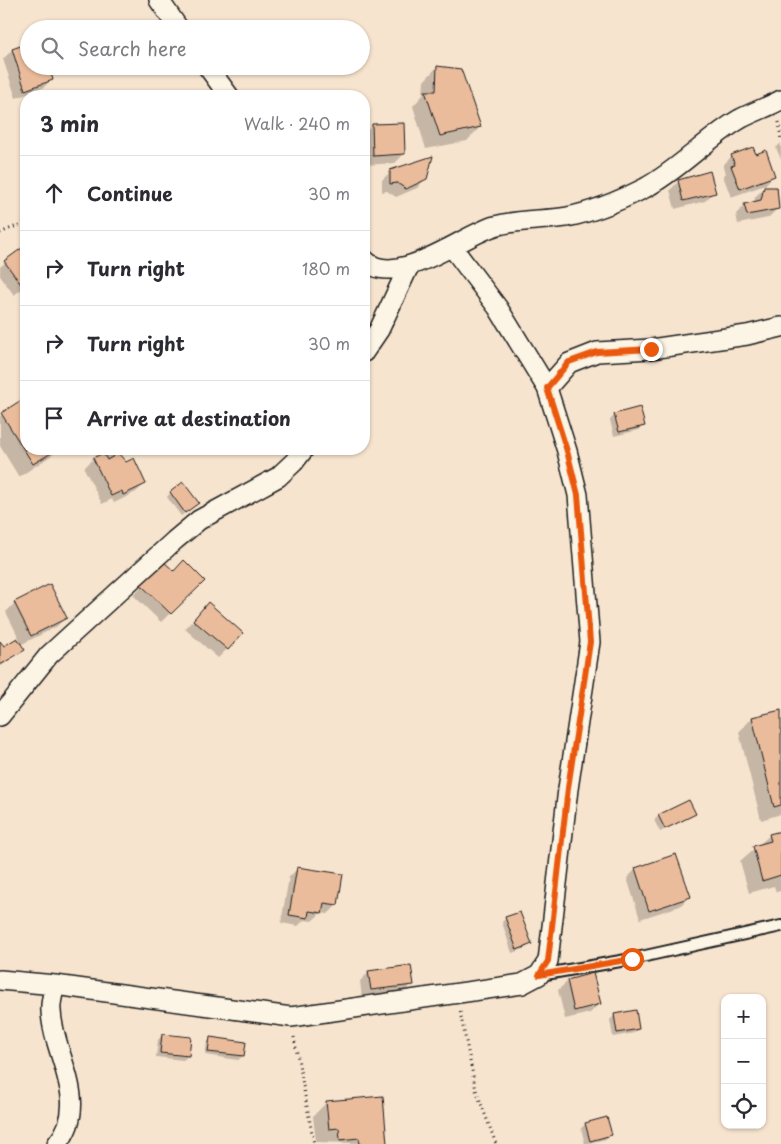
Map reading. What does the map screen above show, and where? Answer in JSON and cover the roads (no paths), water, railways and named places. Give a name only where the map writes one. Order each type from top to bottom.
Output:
[{"type":"street","points":[[159,0],[173,20]]},
{"type":"street","points":[[175,20],[178,0]]},
{"type":"street","points":[[214,75],[225,90]]},
{"type":"street","points":[[370,264],[376,268],[385,270],[409,266],[494,226],[533,219],[567,217],[609,204],[644,188],[675,170],[739,120],[781,100]]},
{"type":"street","points":[[0,980],[54,984],[291,1017],[522,984],[539,975],[548,961],[568,788],[590,642],[578,495],[567,451],[547,388],[498,308],[452,247]]},
{"type":"street","points":[[370,343],[409,266]]},
{"type":"street","points":[[547,388],[569,362],[597,352],[651,349],[747,335],[781,326]]},
{"type":"street","points":[[0,716],[49,655],[175,540],[199,520],[278,477],[299,455]]},
{"type":"street","points":[[54,984],[50,1011],[58,1046],[71,1086],[73,1105],[65,1135],[58,1144]]},
{"type":"lane","points":[[539,975],[632,959],[781,926]]}]
